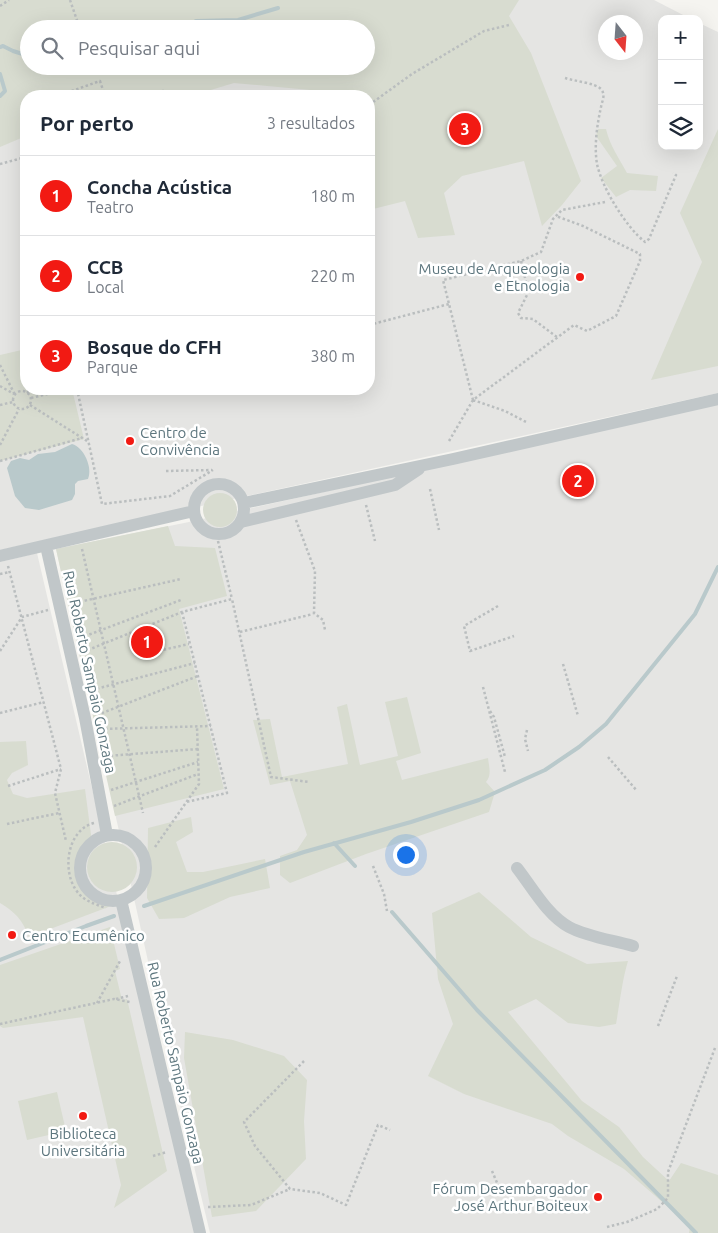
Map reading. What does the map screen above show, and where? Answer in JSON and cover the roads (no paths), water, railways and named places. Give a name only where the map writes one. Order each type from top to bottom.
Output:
[{"type":"street","points":[[244,503],[718,400]]},
{"type":"street","points":[[241,522],[244,513],[244,503],[241,496],[230,486],[216,484],[208,486],[197,496],[194,512],[196,520],[209,532],[217,534],[232,530],[241,522],[395,485],[424,465]]},
{"type":"street","points":[[3,555],[194,512]]},
{"type":"street","name":"Rua Roberto Sampaio Gonzaga","points":[[46,546],[68,642],[107,835]]},
{"type":"street","points":[[107,835],[125,837],[134,842],[141,850],[145,860],[144,880],[130,896],[121,900],[109,901],[98,898],[88,891],[82,881],[80,867],[83,853],[92,842],[107,835]]},
{"type":"street","points":[[517,868],[552,914],[567,926],[584,933],[633,946]]},
{"type":"street","name":"Rua Roberto Sampaio Gonzaga","points":[[121,900],[200,1233]]},
{"type":"waterway","points":[[238,20],[278,8]]},
{"type":"waterway","points":[[0,47],[3,46],[20,53]]},
{"type":"waterway","points":[[0,74],[5,91],[0,96]]},
{"type":"waterway","points":[[144,906],[304,852],[411,822],[479,800],[545,770],[579,747],[606,724],[695,614],[718,567]]},
{"type":"waterway","points":[[334,843],[355,866]]},
{"type":"waterway","points":[[392,912],[477,1010],[696,1233]]},
{"type":"waterway","points":[[0,960],[114,916]]},
{"type":"place","name":"Bosque do CFH","points":[[465,129]]},
{"type":"place","name":"Museu de Arqueologia e Etnologia","points":[[580,277]]},
{"type":"place","name":"Centro de Convivência","points":[[130,441]]},
{"type":"place","name":"CCB","points":[[578,481]]},
{"type":"place","name":"Concha Acústica","points":[[147,642]]},
{"type":"place","name":"Centro Ecumênico","points":[[12,935]]},
{"type":"place","name":"Biblioteca Universitária","points":[[83,1116]]},
{"type":"place","name":"Fórum Desembargador José Arthur Boiteux","points":[[598,1197]]}]
